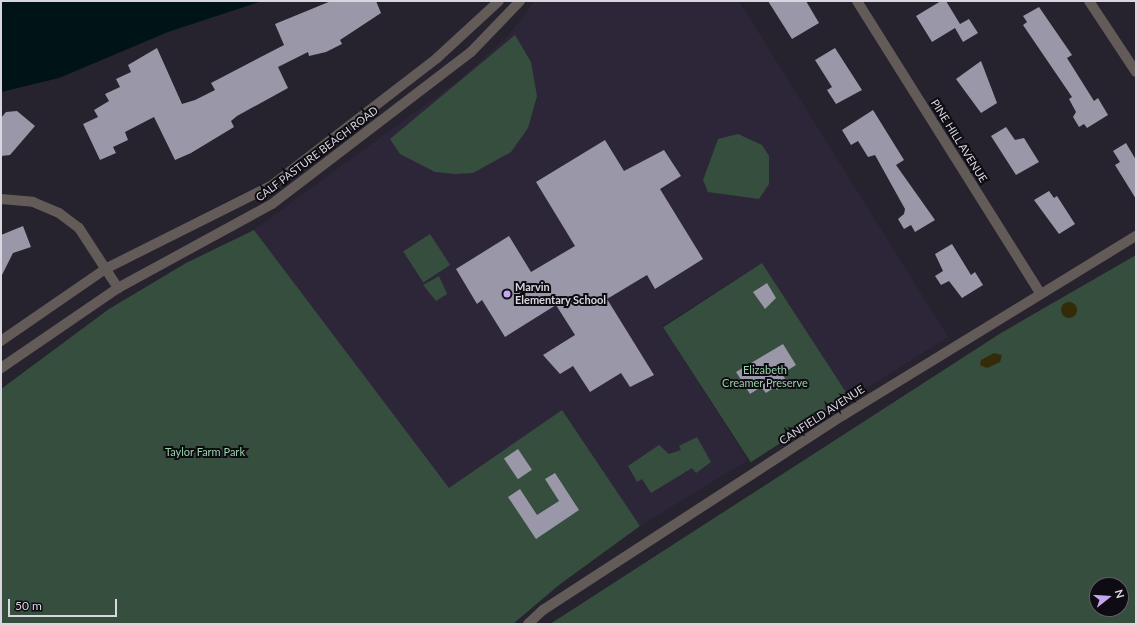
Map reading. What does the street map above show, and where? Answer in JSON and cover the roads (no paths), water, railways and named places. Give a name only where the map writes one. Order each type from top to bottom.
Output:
[{"type":"street","name":"CALF PASTURE BEACH ROAD","points":[[1,368],[118,288],[272,204],[450,70],[510,14],[520,1]]},
{"type":"street","name":"PINE HILL AVENUE","points":[[857,1],[1040,293]]},
{"type":"street","points":[[1089,1],[1136,72]]},
{"type":"street","name":"CALF PASTURE BEACH ROAD","points":[[1,340],[107,268],[271,186],[437,58],[498,2],[510,14]]},
{"type":"street","points":[[1,199],[33,202],[59,213],[79,228],[107,268],[118,288]]},
{"type":"street","name":"CANFIELD AVENUE","points":[[528,624],[549,606],[836,420],[1040,293],[1136,236]]},
{"type":"place","name":"Marvin Elementary School","points":[[507,294]]},
{"type":"park label","name":"Elizabeth Creamer Preserve","points":[[765,377]]},
{"type":"park label","name":"Taylor Farm Park","points":[[205,452]]}]
